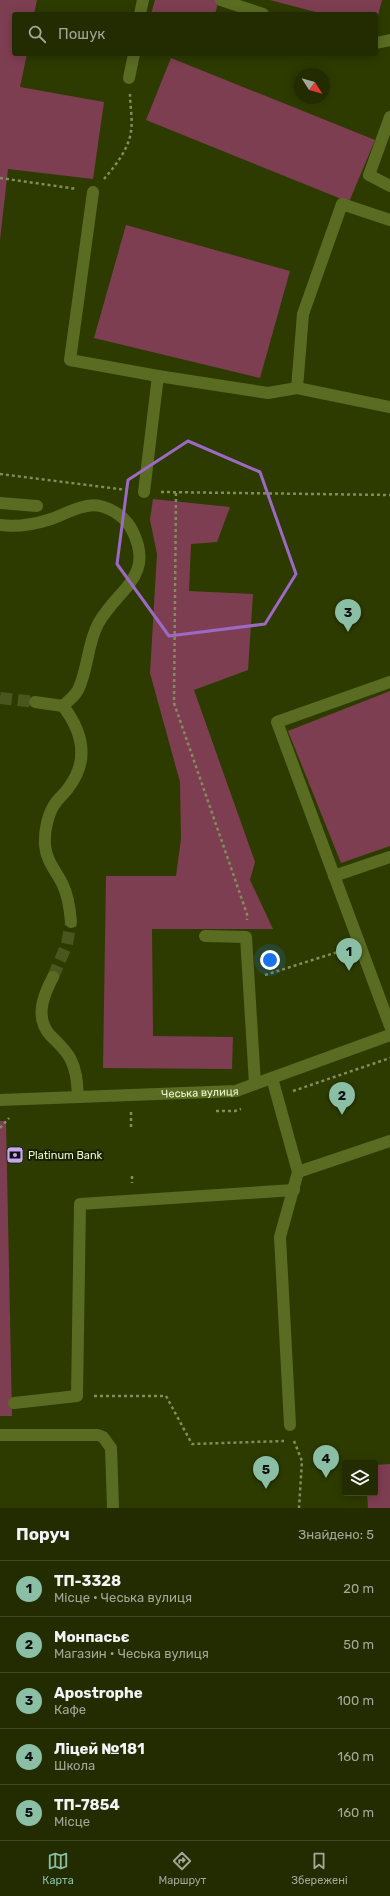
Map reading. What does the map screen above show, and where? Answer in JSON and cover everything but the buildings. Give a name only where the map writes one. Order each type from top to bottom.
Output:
[{"type":"street","points":[[140,12],[143,0]]},
{"type":"street","points":[[221,0],[257,12]]},
{"type":"street","points":[[378,43],[390,40]]},
{"type":"street","points":[[130,78],[134,56]]},
{"type":"street","points":[[390,117],[369,175],[390,186]]},
{"type":"street","points":[[93,192],[70,360],[158,376],[268,393],[297,388],[390,407]]},
{"type":"street","points":[[297,388],[303,314],[342,204],[390,220]]},
{"type":"street","points":[[144,492],[158,376]]},
{"type":"street","points":[[0,503],[37,506]]},
{"type":"street","points":[[0,526],[15,527],[47,520],[75,509],[98,505],[113,510],[129,524],[139,543],[140,563],[131,584],[98,624],[87,655],[84,674],[77,692],[63,706]]},
{"type":"street","points":[[390,682],[277,722],[390,1026]]},
{"type":"street","points":[[35,702],[63,706],[77,726],[82,744],[80,765],[70,787],[55,802],[46,822],[45,844],[49,864],[65,890],[69,902],[71,922]]},
{"type":"street","points":[[334,876],[390,857]]},
{"type":"street","points":[[205,936],[246,937],[255,1084]]},
{"type":"street","points":[[53,977],[42,1002],[42,1019],[48,1033],[60,1045],[70,1059],[77,1077],[78,1097]]},
{"type":"street","name":"Чеська вулиця","points":[[0,1100],[236,1091],[390,1035]]},
{"type":"street","points":[[272,1078],[298,1172],[280,1237],[290,1425]]},
{"type":"street","points":[[298,1172],[390,1142]]},
{"type":"street","points":[[14,1403],[77,1396],[80,1204],[294,1190]]},
{"type":"street","points":[[0,1435],[98,1435],[103,1437],[111,1448],[113,1508]]},
{"type":"path","points":[[0,178],[93,192],[114,167],[126,147],[131,132],[130,78]]},
{"type":"path","points":[[0,474],[144,492],[390,495]]},
{"type":"path","points":[[176,493],[174,702],[247,914]]},
{"type":"path","points":[[248,981],[360,945]]},
{"type":"path","points":[[130,1110],[131,1129]]},
{"type":"path","points":[[77,1396],[166,1396],[192,1444],[294,1441]]},
{"type":"path","points":[[290,1425],[294,1441],[302,1461],[299,1508]]},
{"type":"highlighted area","points":[[188,441],[260,472],[296,574],[265,624],[169,636],[117,564],[128,480]]},
{"type":"shaded area","points":[[0,0],[37,0],[34,12],[12,12],[12,56],[27,56],[20,87],[104,102],[93,179],[8,169],[0,240]]},
{"type":"shaded area","points":[[155,0],[219,0],[216,12],[152,12]]},
{"type":"shaded area","points":[[270,0],[382,0],[378,15],[378,12],[315,12]]},
{"type":"shaded area","points":[[171,58],[375,140],[349,202],[146,120]]},
{"type":"shaded area","points":[[126,225],[290,271],[260,378],[94,338]]},
{"type":"shaded area","points":[[153,499],[230,507],[217,542],[191,544],[189,591],[253,594],[248,670],[194,690],[255,862],[250,880],[273,929],[152,929],[153,1036],[233,1037],[232,1069],[103,1068],[106,876],[176,876],[181,839],[180,782],[150,673],[157,554],[150,520]]},
{"type":"shaded area","points":[[390,691],[390,846],[341,863],[288,731]]},
{"type":"shaded area","points":[[0,1121],[6,1121],[12,1416],[0,1416]]},
{"type":"shaded area","points":[[390,1464],[390,1508],[368,1508],[367,1496],[378,1496],[378,1465]]},
{"type":"tunnel","points":[[0,698],[35,702]]},
{"type":"tunnel","points":[[53,977],[67,944],[71,922]]},
{"type":"place","name":"Apostrophe","points":[[348,632]]},
{"type":"place","name":"ТП-3328","points":[[349,971]]},
{"type":"place","name":"Монпасьє","points":[[342,1115]]},
{"type":"place","name":"Platinum Bank","points":[[15,1155]]},
{"type":"place","name":"Ліцей №181","points":[[326,1478]]},
{"type":"place","name":"ТП-7854","points":[[266,1489]]}]
